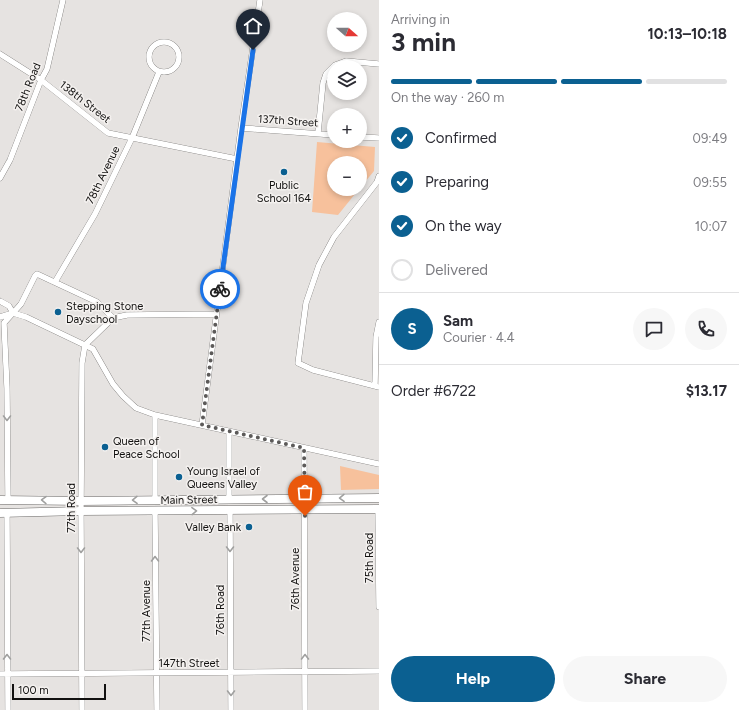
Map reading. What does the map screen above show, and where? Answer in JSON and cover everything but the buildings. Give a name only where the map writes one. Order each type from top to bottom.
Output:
[{"type":"main road","name":"Main Street","points":[[4,500],[81,501],[379,498]]},
{"type":"main road","name":"Main Street","points":[[3,513],[230,510],[305,511],[330,509],[379,509]]},
{"type":"street","name":"78th Road","points":[[0,178],[10,160],[41,80],[47,69],[63,0]]},
{"type":"street","points":[[202,425],[241,128],[260,0]]},
{"type":"street","points":[[163,41],[169,42],[178,49],[179,61],[177,66],[171,71],[159,72],[150,64],[149,53],[155,45],[163,41]]},
{"type":"street","name":"138th Street","points":[[0,54],[41,80],[108,133],[237,160]]},
{"type":"street","points":[[318,133],[323,84],[326,74],[335,65],[346,61],[379,64]]},
{"type":"street","name":"78th Avenue","points":[[55,282],[95,214],[132,138],[159,72]]},
{"type":"street","name":"137th Street","points":[[241,128],[327,134]]},
{"type":"street","points":[[367,137],[379,138]]},
{"type":"street","points":[[379,176],[377,182],[334,237],[319,265],[306,303],[298,363],[313,370],[377,387],[376,337],[379,322]]},
{"type":"street","points":[[4,500],[7,388],[4,323],[21,304],[37,274],[97,302],[113,318]]},
{"type":"street","points":[[0,301],[9,306],[13,313]]},
{"type":"street","points":[[0,317],[13,313],[21,315],[93,349],[113,384],[136,408],[155,415],[379,464]]},
{"type":"street","points":[[85,344],[113,318],[127,315],[216,314]]},
{"type":"street","name":"77th Road","points":[[82,710],[81,382],[85,344]]},
{"type":"street","points":[[155,415],[155,500]]},
{"type":"street","points":[[229,432],[229,499]]},
{"type":"street","name":"76th Avenue","points":[[304,448],[305,710]]},
{"type":"street","name":"75th Road","points":[[379,509],[379,607]]},
{"type":"street","name":"76th Road","points":[[230,510],[231,710]]},
{"type":"street","name":"77th Avenue","points":[[155,511],[156,710]]},
{"type":"street","points":[[3,513],[8,710]]},
{"type":"street","name":"147th Street","points":[[0,674],[379,672]]},
{"type":"shaded area","points":[[317,142],[327,143],[327,148],[375,147],[374,171],[367,180],[367,156],[327,156],[327,196],[353,196],[338,215],[312,212]]},
{"type":"shaded area","points":[[340,466],[379,475],[379,489],[341,490]]},
{"type":"way so far","points":[[220,289],[202,425],[304,448],[305,516]]},
{"type":"place","name":"Public School 164","points":[[284,172]]},
{"type":"place","name":"Stepping Stone Dayschool","points":[[58,312]]},
{"type":"place","name":"Queen of Peace School","points":[[105,447]]},
{"type":"place","name":"Young Israel of Queens Valley","points":[[179,477]]},
{"type":"place","name":"Valley Bank","points":[[249,527]]},
{"type":"route","points":[[220,289],[253,50]]}]
